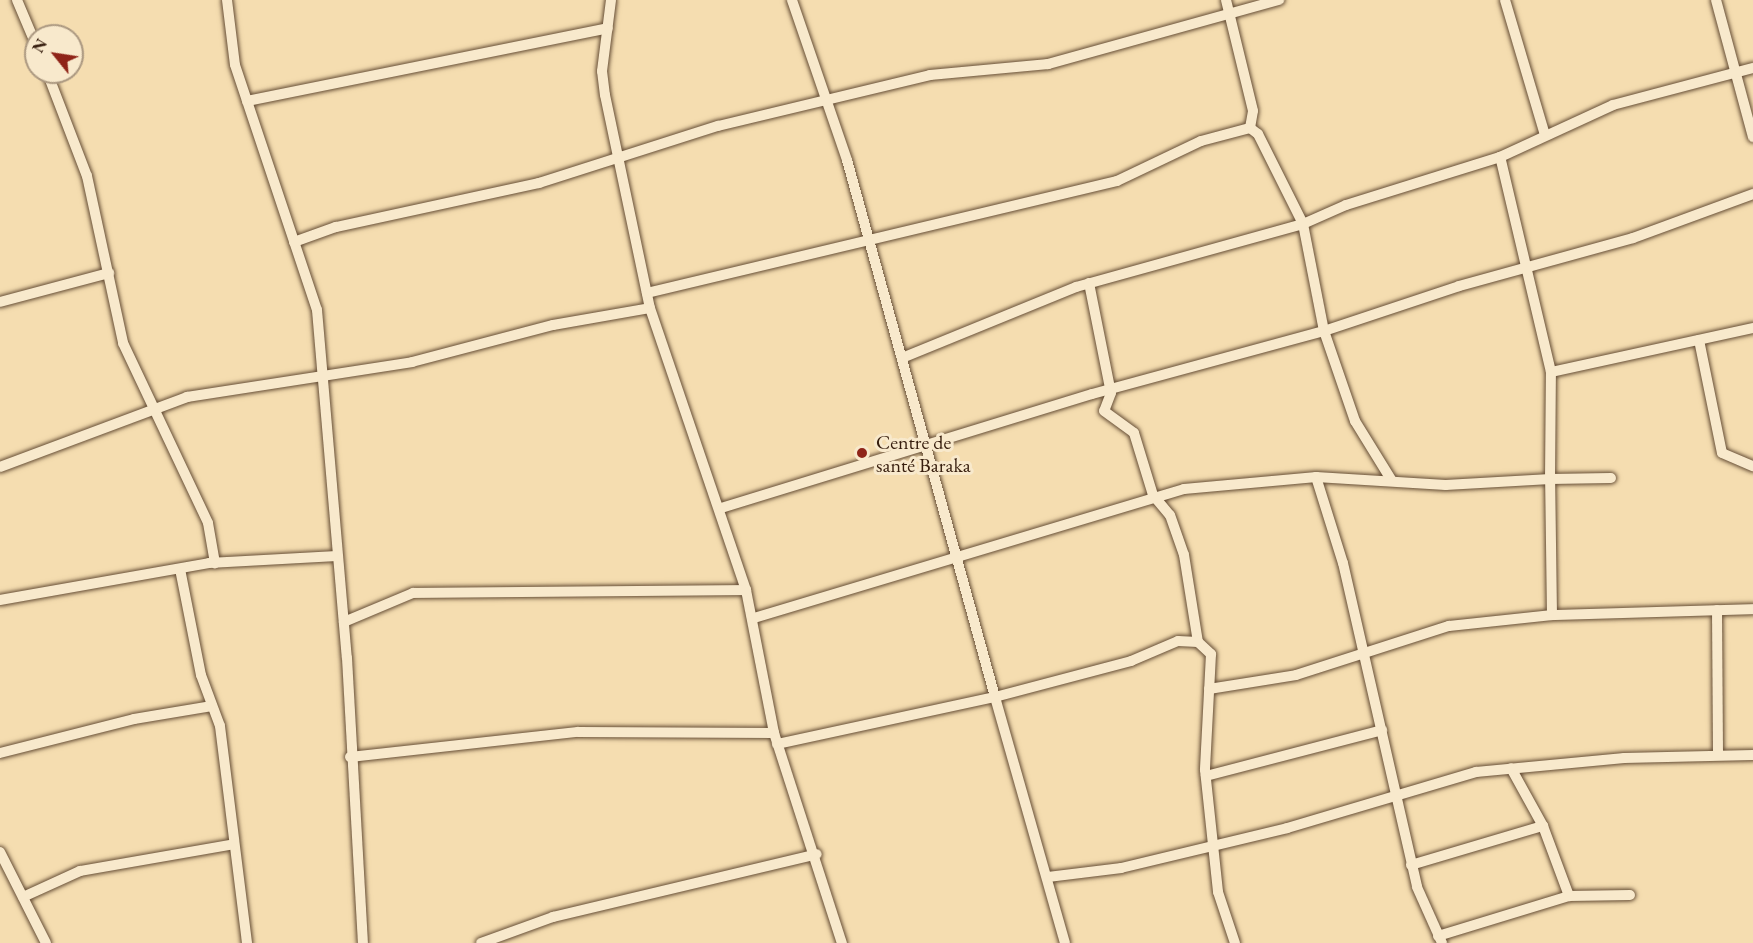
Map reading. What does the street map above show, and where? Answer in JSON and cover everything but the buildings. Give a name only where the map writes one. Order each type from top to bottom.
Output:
[{"type":"street","points":[[17,0],[27,24]]},
{"type":"street","points":[[227,0],[247,101],[317,310],[344,622],[350,757],[363,943]]},
{"type":"street","points":[[610,0],[602,70],[650,308],[721,508],[746,590],[754,618],[776,739],[817,854],[842,943]]},
{"type":"street","points":[[792,0],[870,242],[952,556],[1048,878],[1065,943]]},
{"type":"street","points":[[1226,0],[1253,111],[1250,128]]},
{"type":"street","points":[[294,242],[621,158],[718,126],[825,104],[930,75],[1048,64],[1279,0]]},
{"type":"street","points":[[1505,0],[1545,135]]},
{"type":"street","points":[[1716,0],[1753,137]]},
{"type":"street","points":[[247,101],[608,28]]},
{"type":"street","points":[[902,358],[1089,283],[1303,224],[1346,205],[1500,157],[1613,105],[1753,68]]},
{"type":"street","points":[[52,84],[82,157],[123,343],[157,408],[208,524],[215,563]]},
{"type":"street","points":[[1250,128],[1258,134],[1303,224],[1324,331],[1355,420],[1392,481]]},
{"type":"street","points":[[647,293],[1117,182],[1201,141],[1250,128]]},
{"type":"street","points":[[1500,157],[1529,265],[1551,372],[1552,615]]},
{"type":"street","points":[[721,508],[1324,331],[1529,265],[1633,238],[1753,194]]},
{"type":"street","points":[[0,302],[109,273]]},
{"type":"street","points":[[1089,283],[1111,393],[1104,411],[1134,433],[1153,495],[1170,515],[1184,555],[1198,642],[1211,654],[1206,776],[1218,892],[1235,943]]},
{"type":"street","points":[[0,467],[187,397],[321,377],[650,308]]},
{"type":"street","points":[[1551,372],[1753,328]]},
{"type":"street","points":[[1699,340],[1722,453],[1753,466]]},
{"type":"street","points":[[1316,477],[1399,796],[1411,865],[1440,940],[1569,896],[1630,895]]},
{"type":"street","points":[[754,618],[952,556],[1108,516],[1153,495],[1316,477],[1466,485],[1550,479],[1611,478]]},
{"type":"street","points":[[0,600],[215,563],[337,556]]},
{"type":"street","points":[[180,569],[201,675],[220,726],[247,943]]},
{"type":"street","points":[[344,622],[413,592],[746,590]]},
{"type":"street","points":[[1209,689],[1296,675],[1364,655],[1431,629],[1552,615],[1753,609]]},
{"type":"street","points":[[1717,610],[1718,755]]},
{"type":"street","points":[[350,757],[578,732],[776,739],[995,697],[1131,661],[1178,641],[1198,642]]},
{"type":"street","points":[[0,753],[134,719],[212,706]]},
{"type":"street","points":[[1206,776],[1382,730]]},
{"type":"street","points":[[1048,878],[1121,868],[1399,796],[1476,772],[1718,755],[1753,755]]},
{"type":"street","points":[[1511,768],[1544,826],[1569,896]]},
{"type":"street","points":[[1411,865],[1544,826]]},
{"type":"street","points":[[23,897],[80,871],[234,844]]},
{"type":"street","points":[[0,852],[46,943]]},
{"type":"street","points":[[481,943],[552,917],[817,854]]},
{"type":"place","name":"Centre de santé Baraka","points":[[862,453]]}]
